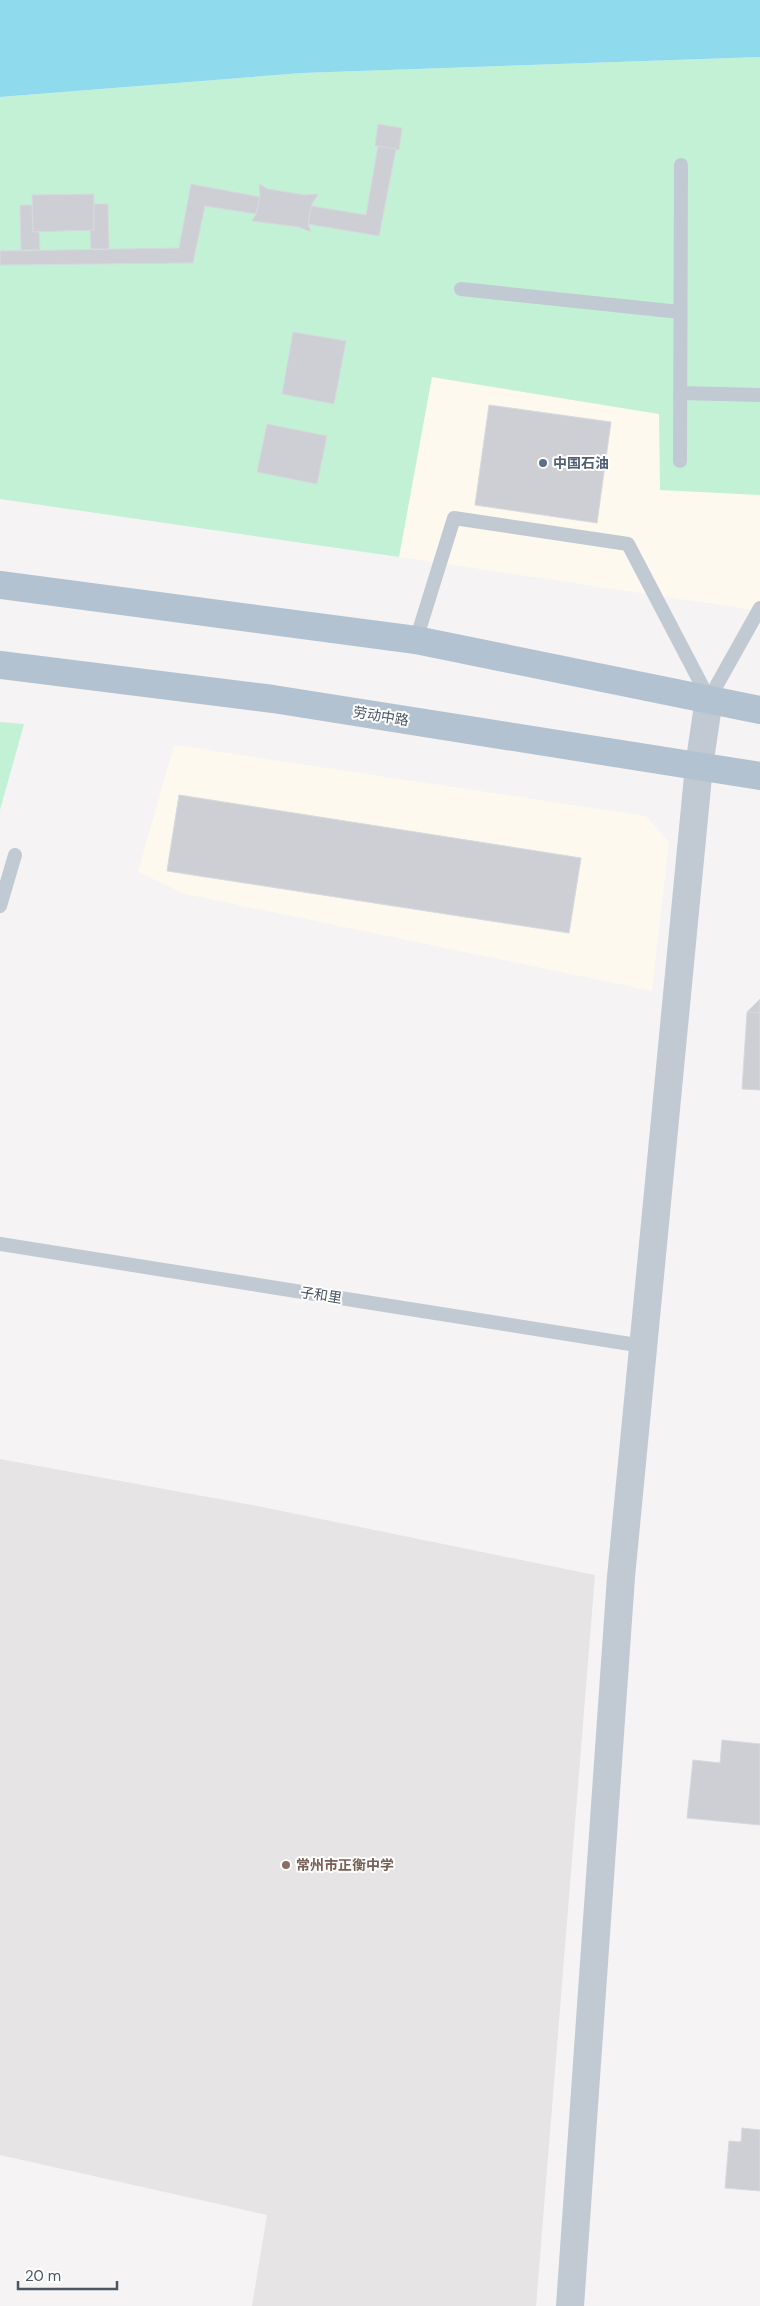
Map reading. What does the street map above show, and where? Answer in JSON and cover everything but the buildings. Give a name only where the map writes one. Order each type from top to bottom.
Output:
[{"type":"main road","points":[[0,585],[416,640],[760,710]]},
{"type":"main road","name":"劳动中路","points":[[0,666],[273,699],[760,776]]},
{"type":"street","points":[[570,2306],[621,1577],[699,766],[709,699]]},
{"type":"lane","points":[[680,461],[681,164]]},
{"type":"lane","points":[[461,289],[680,312]]},
{"type":"lane","points":[[680,392],[760,395]]},
{"type":"lane","points":[[416,640],[454,518],[628,544],[709,699]]},
{"type":"lane","points":[[709,699],[760,608]]},
{"type":"lane","points":[[0,906],[15,855]]},
{"type":"lane","name":"子和里","points":[[0,1244],[643,1346]]},
{"type":"shaded area","points":[[431,377],[660,414],[660,490],[760,495],[760,611],[399,557]]},
{"type":"shaded area","points":[[174,745],[646,816],[669,842],[652,991],[185,894],[138,872]]},
{"type":"shaded area","name":"常州市正衡中学","points":[[0,1459],[257,1506],[595,1575],[536,2306],[252,2306],[267,2215],[0,2155]]},
{"type":"green space","points":[[760,57],[760,495],[660,490],[659,414],[432,377],[399,557],[0,499],[0,97],[302,73]]},
{"type":"green space","points":[[0,722],[24,724],[0,810]]},
{"type":"water","points":[[0,0],[760,0],[760,57],[302,73],[0,97]]},
{"type":"place","name":"中国石油","points":[[543,463]]},
{"type":"place","name":"常州市正衡中学","points":[[286,1865]]}]
